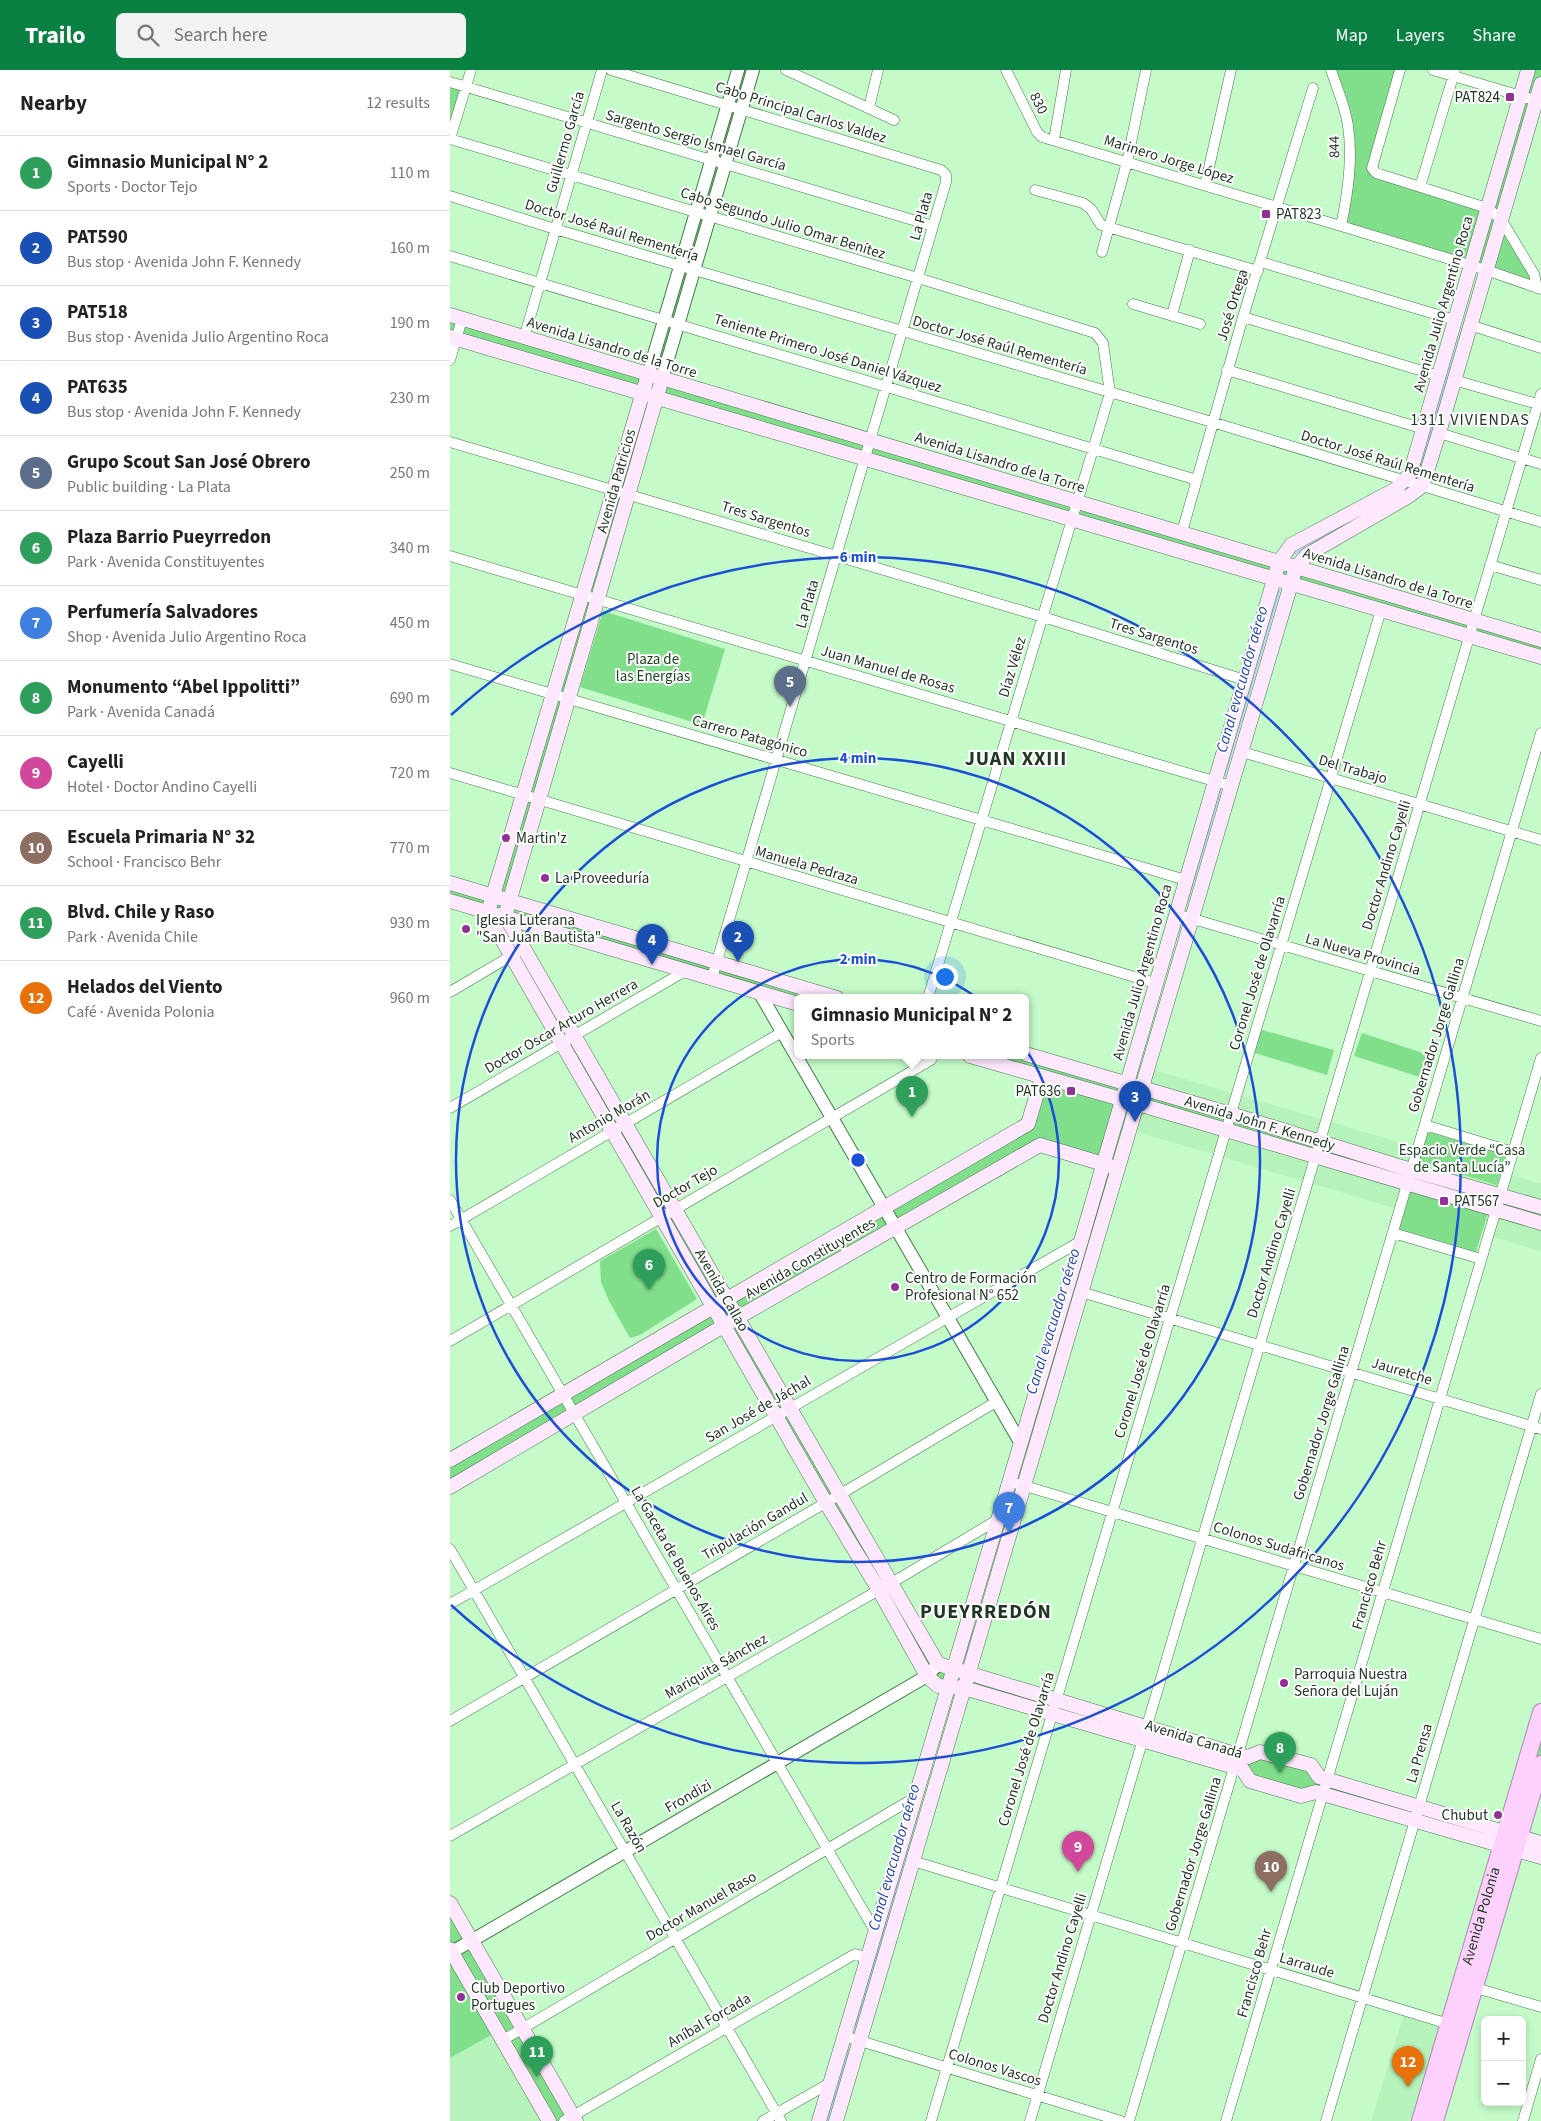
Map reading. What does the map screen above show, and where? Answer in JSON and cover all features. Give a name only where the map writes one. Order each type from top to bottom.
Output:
[{"type":"main road","name":"Avenida Julio Argentino Roca","points":[[819,2121],[952,1669],[1081,1241],[1121,1098],[1279,562],[1290,545],[1396,489],[1405,482],[1410,474],[1528,70]]},
{"type":"main road","name":"Avenida Julio Argentino Roca","points":[[1421,487],[1538,101],[1541,84]]},
{"type":"main road","name":"Avenida Lisandro de la Torre","points":[[456,317],[1541,640]]},
{"type":"main road","points":[[453,338],[1541,657]]},
{"type":"main road","name":"Avenida Patricios","points":[[493,896],[648,375]]},
{"type":"main road","name":"Avenida Patricios","points":[[509,901],[662,379]]},
{"type":"main road","points":[[1296,567],[1307,555],[1409,496],[1421,487]]},
{"type":"main road","name":"Avenida Julio Argentino Roca","points":[[836,2121],[1296,567]]},
{"type":"main road","points":[[450,882],[823,994]]},
{"type":"main road","points":[[488,912],[493,896]]},
{"type":"main road","points":[[450,901],[794,1003]]},
{"type":"main road","points":[[505,916],[509,901]]},
{"type":"main road","name":"Avenida Callao","points":[[488,912],[490,921],[510,957],[826,1503],[938,1664]]},
{"type":"main road","name":"Avenida Callao","points":[[505,916],[839,1495],[927,1676]]},
{"type":"main road","name":"Avenida John F. Kennedy","points":[[1029,1055],[1126,1082],[1320,1142],[1496,1210],[1541,1223]]},
{"type":"main road","name":"Avenida John F. Kennedy","points":[[980,1059],[1121,1098],[1315,1157],[1500,1196],[1541,1207]]},
{"type":"main road","points":[[1062,1065],[1042,1077],[1028,1124],[1040,1145],[1118,1168]]},
{"type":"main road","points":[[1015,1069],[1028,1086],[1033,1109]]},
{"type":"main road","name":"Avenida Constituyentes","points":[[450,1460],[1028,1124]]},
{"type":"main road","name":"Avenida Constituyentes","points":[[450,1487],[737,1318],[1040,1145]]},
{"type":"main road","points":[[938,1664],[952,1669]]},
{"type":"main road","name":"Avenida Canadá","points":[[952,1669],[1147,1726],[1236,1761],[1250,1781],[1300,1796],[1316,1792],[1417,1812]]},
{"type":"main road","points":[[927,1676],[938,1686],[948,1686]]},
{"type":"main road","name":"Avenida Canadá","points":[[948,1686],[964,1688],[1143,1740],[1236,1761],[1260,1752],[1311,1765],[1319,1777],[1417,1812],[1511,1841],[1541,1857]]},
{"type":"main road","name":"Avenida Polonia","points":[[1427,2120],[1511,1841],[1541,1712]]},
{"type":"main road","name":"Avenida Polonia","points":[[1511,1841],[1541,1764]]},
{"type":"main road","name":"Avenida Canadá","points":[[1511,1841],[1541,1843]]},
{"type":"main road","points":[[450,1903],[522,2028],[571,2119]]},
{"type":"main road","points":[[451,1950],[550,2121]]},
{"type":"street","points":[[450,139],[470,70]]},
{"type":"street","name":"Guillermo García","points":[[524,338],[602,70]]},
{"type":"street","name":"Cabo Principal Carlos Valdez","points":[[611,70],[941,170],[946,175],[946,182]]},
{"type":"street","name":"Avenida Patricios","points":[[648,375],[738,70]]},
{"type":"street","name":"Avenida Patricios","points":[[662,379],[753,70]]},
{"type":"street","points":[[786,70],[894,120]]},
{"type":"street","points":[[869,108],[878,70]]},
{"type":"street","name":"830","points":[[1006,70],[1036,132],[1042,137],[1054,140]]},
{"type":"street","points":[[1054,140],[1066,70]]},
{"type":"street","points":[[1102,252],[1127,162],[1146,70]]},
{"type":"street","points":[[1205,185],[1230,70]]},
{"type":"street","name":"844","points":[[1331,70],[1344,107],[1348,126],[1348,192],[1340,226]]},
{"type":"street","points":[[1400,70],[1372,168],[1376,173],[1487,208],[1501,219],[1534,274],[1539,288]]},
{"type":"street","points":[[1434,70],[1454,73],[1538,101]]},
{"type":"street","points":[[1420,187],[1454,73]]},
{"type":"street","name":"Sargento Sergio Ismael García","points":[[450,82],[933,226]]},
{"type":"street","name":"José Ortega","points":[[1182,532],[1227,370],[1313,88]]},
{"type":"street","name":"Cabo Segundo Julio Omar Benítez","points":[[450,139],[918,278],[1095,333],[1103,343]]},
{"type":"street","name":"Marinero Jorge López","points":[[1054,140],[1486,270]]},
{"type":"street","name":"La Plata","points":[[712,978],[946,182]]},
{"type":"street","points":[[1035,190],[1083,204],[1092,209],[1101,225],[1455,320]]},
{"type":"street","name":"Doctor José Raúl Rementería","points":[[450,196],[902,332],[1212,422],[1541,522]]},
{"type":"street","points":[[1172,315],[1190,250]]},
{"type":"street","name":"Teniente Primero José Daniel Vázquez","points":[[450,256],[1197,480]]},
{"type":"street","points":[[1486,270],[1539,288]]},
{"type":"street","points":[[1133,304],[1200,324]]},
{"type":"street","points":[[450,360],[456,317]]},
{"type":"street","points":[[1243,317],[1439,376]]},
{"type":"street","points":[[1470,325],[1541,348]]},
{"type":"street","name":"Díaz Vélez","points":[[929,994],[1110,393],[1103,343]]},
{"type":"street","points":[[1227,370],[1424,429]]},
{"type":"street","points":[[1454,380],[1539,405]]},
{"type":"street","name":"Doctor Andino Cayelli","points":[[1030,2121],[1541,394]]},
{"type":"street","points":[[1438,434],[1541,464]]},
{"type":"street","name":"Tres Sargentos","points":[[450,442],[1043,617],[1245,680]]},
{"type":"street","name":"Juan Manuel de Rosas","points":[[450,556],[1231,786]]},
{"type":"street","points":[[1490,565],[1541,580]]},
{"type":"street","name":"Coronel José de Olavarría","points":[[931,2121],[1381,610]]},
{"type":"street","name":"Carrero Patagónico","points":[[450,664],[1186,880]]},
{"type":"street","name":"Gobernador Jorge Gallina","points":[[1129,2121],[1541,733]]},
{"type":"street","name":"Del Trabajo","points":[[1242,752],[1541,840]]},
{"type":"street","name":"Manuela Pedraza","points":[[450,773],[746,863],[1155,983]]},
{"type":"street","name":"La Nueva Provincia","points":[[1176,914],[1541,1021]]},
{"type":"street","points":[[450,992],[524,948]]},
{"type":"street","name":"Doctor Oscar Arturo Herrera","points":[[450,1108],[687,970]]},
{"type":"street","points":[[759,992],[794,1053]]},
{"type":"street","name":"Antonio Morán","points":[[450,1226],[782,1032]]},
{"type":"street","name":"Francisco Behr","points":[[1226,2121],[1541,1058]]},
{"type":"street","points":[[798,1059],[1020,1442]]},
{"type":"street","name":"Doctor Tejo","points":[[450,1341],[932,1059]]},
{"type":"street","points":[[1425,1125],[1513,1152]]},
{"type":"street","name":"La Gaceta de Buenos Aires","points":[[450,1200],[875,1931]]},
{"type":"street","points":[[1393,1233],[1482,1259]]},
{"type":"street","name":"San José de Jáchal","points":[[450,1604],[1081,1241]]},
{"type":"street","name":"Jauretche","points":[[1081,1292],[1536,1427]]},
{"type":"street","name":"La Prensa","points":[[1326,2121],[1474,1619],[1536,1427],[1541,1394]]},
{"type":"street","name":"Tripulación Gandul","points":[[450,1721],[996,1402]]},
{"type":"street","name":"Colonos Sudafricanos","points":[[1008,1481],[1541,1639]]},
{"type":"street","name":"Mariquita Sánchez","points":[[450,1836],[885,1587],[997,1520]]},
{"type":"street","name":"La Razón","points":[[450,1549],[779,2117]]},
{"type":"street","name":"Frondizi","points":[[451,1950],[472,1941],[927,1676],[938,1664]]},
{"type":"street","name":"Doctor Manuel Raso","points":[[503,2040],[914,1798]]},
{"type":"street","name":"Larraude","points":[[912,1862],[1456,2026]]},
{"type":"street","name":"Aníbal Forcada","points":[[571,2119],[855,1954],[862,1956],[865,1964]]},
{"type":"street","points":[[1468,1985],[1541,2007]]},
{"type":"street","name":"Colonos Vascos","points":[[844,2036],[1121,2121]]},
{"type":"street","points":[[1523,2121],[1541,2059]]},
{"type":"street","points":[[763,2121],[779,2117],[830,2083]]},
{"type":"shaded area","points":[[1140,1066],[1541,1184],[1541,1251],[1120,1127]]},
{"type":"shaded area","points":[[1405,2011],[1449,2024],[1430,2121],[1371,2121]]},
{"type":"shaded area","points":[[493,2034],[542,2121],[450,2121],[450,2058]]},
{"type":"green space","points":[[738,70],[753,70],[663,379],[1541,640],[1541,657],[657,398],[509,901],[823,994],[794,994],[794,997],[506,917],[726,1299],[1028,1124],[1041,1077],[980,1059],[1029,1059],[1029,1057],[1541,1207],[1541,1223],[1121,1099],[1102,1164],[1040,1145],[737,1318],[938,1664],[1147,1726],[1311,1765],[1319,1777],[1505,1832],[1541,1712],[1541,1764],[1519,1836],[1541,1843],[1541,1857],[1415,1819],[1301,1796],[1243,1770],[938,1686],[724,1326],[450,1487],[450,1460],[713,1307],[490,921],[450,901],[450,883],[492,896],[642,393],[450,337],[450,315],[648,375]]},
{"type":"green space","points":[[1331,70],[1400,70],[1372,168],[1487,208],[1528,70],[1541,70],[1541,84],[1501,219],[1537,288],[1341,226],[1348,126]]},
{"type":"green space","points":[[450,85],[465,90],[450,130]]},
{"type":"green space","name":"Plaza de las Energías","points":[[603,611],[725,649],[702,725],[580,687]]},
{"type":"green space","points":[[1259,1029],[1334,1050],[1327,1075],[1251,1052]]},
{"type":"green space","points":[[1362,1033],[1429,1055],[1423,1078],[1354,1056]]},
{"type":"green space","name":"Espacio Verde “Casa de Santa Lucía”","points":[[1428,1132],[1506,1155],[1497,1185],[1419,1161]]},
{"type":"green space","points":[[1410,1192],[1487,1215],[1476,1252],[1399,1229]]},
{"type":"green space","points":[[656,1229],[697,1299],[640,1335],[630,1338],[609,1301],[601,1282],[600,1261]]},
{"type":"green space","points":[[450,1903],[576,2121],[549,2121],[450,1949]]},
{"type":"green space","name":"Club Deportivo Portugues","points":[[450,1959],[493,2034],[450,2058]]},
{"type":"waterway","name":"Canal evacuador aéreo","points":[[1417,478],[1470,304]]},
{"type":"waterway","name":"Canal evacuador aéreo","points":[[1290,556],[1370,510]]},
{"type":"waterway","name":"Canal evacuador aéreo","points":[[1225,773],[1279,591]]},
{"type":"waterway","name":"Canal evacuador aéreo","points":[[1187,902],[1220,791]]},
{"type":"waterway","name":"Canal evacuador aéreo","points":[[1119,1134],[1126,1112]]},
{"type":"waterway","name":"Canal evacuador aéreo","points":[[1075,1286],[1107,1181]]},
{"type":"waterway","name":"Canal evacuador aéreo","points":[[964,1660],[973,1627]]},
{"type":"waterway","name":"Canal evacuador aéreo","points":[[855,2027],[916,1819]]},
{"type":"waterway","name":"Canal evacuador aéreo","points":[[827,2121],[848,2050]]},
{"type":"place","name":"PAT824","points":[[1510,97]]},
{"type":"place","name":"PAT823","points":[[1266,214]]},
{"type":"place","name":"Grupo Scout San José Obrero","points":[[790,707]]},
{"type":"place","name":"Martin'z","points":[[506,838]]},
{"type":"place","name":"La Proveeduría","points":[[545,878]]},
{"type":"place","name":"Iglesia Luterana \"San Juan Bautista\"","points":[[466,929]]},
{"type":"place","name":"PAT590","points":[[738,962]]},
{"type":"place","name":"PAT635","points":[[652,965]]},
{"type":"place","name":"PAT636","points":[[1071,1091]]},
{"type":"place","name":"Gimnasio Municipal N° 2","points":[[912,1117]]},
{"type":"place","name":"PAT518","points":[[1135,1122]]},
{"type":"place","name":"PAT567","points":[[1444,1201]]},
{"type":"place","name":"Centro de Formación Profesional N° 652","points":[[895,1287]]},
{"type":"place","name":"Plaza Barrio Pueyrredon","points":[[649,1290]]},
{"type":"place","name":"Perfumería Salvadores","points":[[1009,1533]]},
{"type":"place","name":"Parroquia Nuestra Señora del Luján","points":[[1284,1683]]},
{"type":"place","name":"Monumento “Abel Ippolitti”","points":[[1280,1773]]},
{"type":"place","name":"Chubut","points":[[1498,1815]]},
{"type":"place","name":"Cayelli","points":[[1078,1872]]},
{"type":"place","name":"Escuela Primaria N° 32","points":[[1271,1892]]},
{"type":"place","name":"Club Deportivo Portugues","points":[[461,1997]]},
{"type":"place","name":"Blvd. Chile y Raso","points":[[537,2077]]},
{"type":"place","name":"Helados del Viento","points":[[1408,2087]]},
{"type":"district","name":"1311 VIVIENDAS","points":[[1470,419]]},
{"type":"district","name":"JUAN XXIII","points":[[1016,758]]},
{"type":"district","name":"PUEYRREDÓN","points":[[986,1611]]}]
